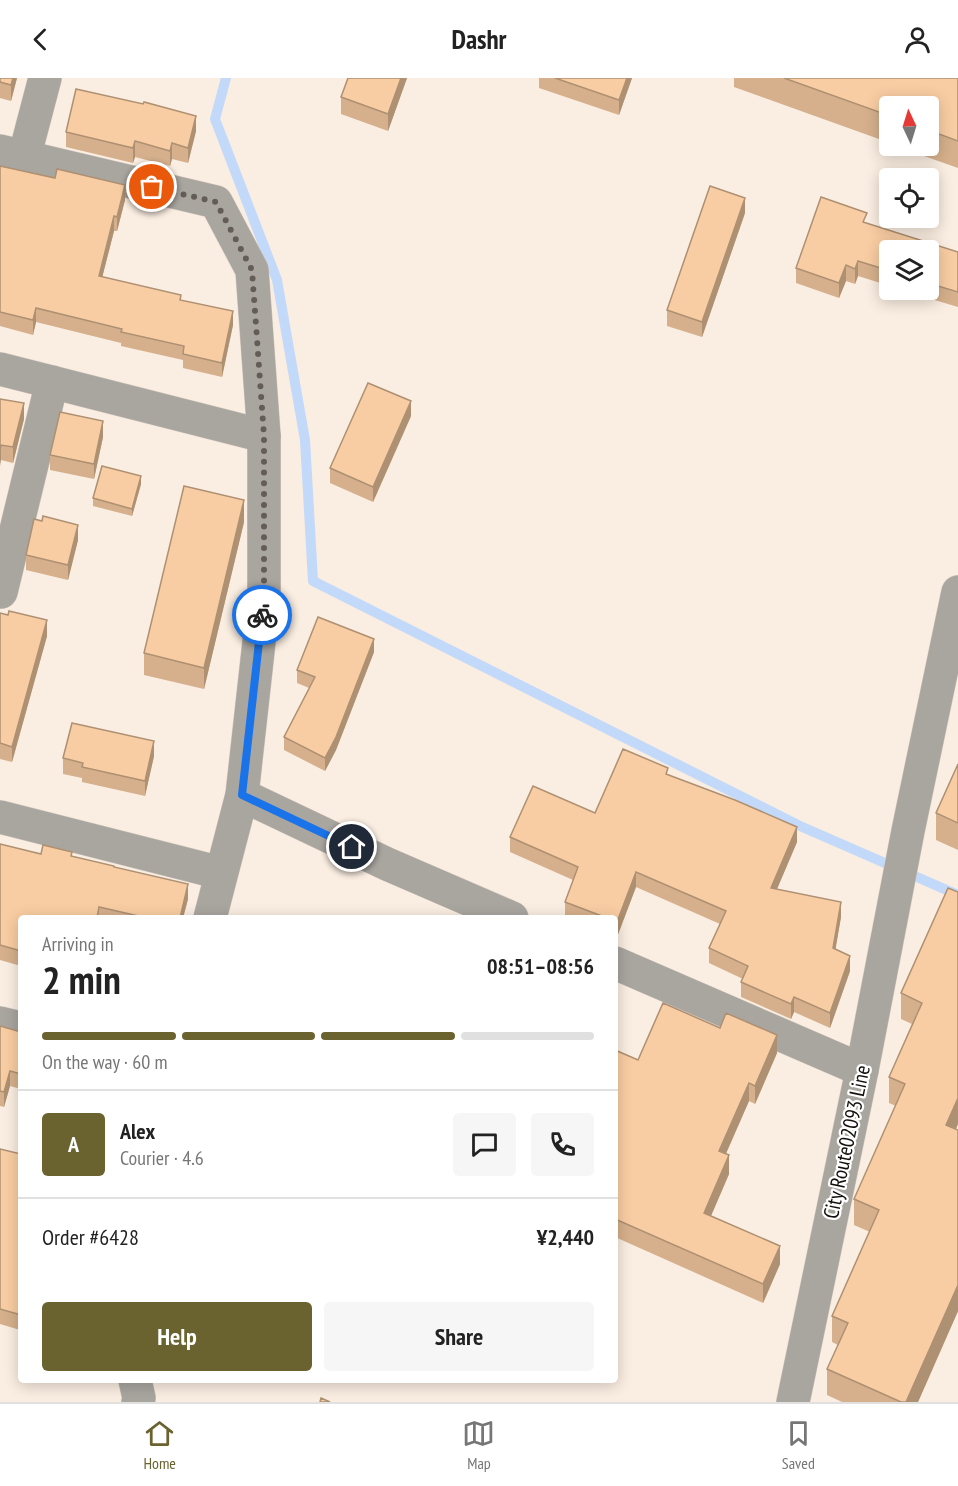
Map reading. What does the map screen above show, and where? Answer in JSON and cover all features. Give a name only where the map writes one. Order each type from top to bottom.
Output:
[{"type":"street","points":[[45,78],[12,155],[216,202],[252,270],[264,436],[264,597],[242,795],[211,915]]},
{"type":"street","points":[[0,369],[264,436]]},
{"type":"street","points":[[0,591],[2,592],[52,382]]},
{"type":"street","name":"City Route02093 Line","points":[[793,1402],[958,592]]},
{"type":"street","points":[[242,795],[387,864],[505,915]]},
{"type":"street","points":[[0,817],[220,873]]},
{"type":"street","points":[[618,964],[862,1070]]},
{"type":"street","points":[[0,1023],[18,1027]]},
{"type":"street","points":[[136,1383],[138,1402]]},
{"type":"building","points":[[0,78],[13,78],[11,85],[0,82]]},
{"type":"building","points":[[348,78],[401,78],[388,114],[341,97]]},
{"type":"building","points":[[555,78],[627,78],[619,100]]},
{"type":"building","points":[[784,78],[958,78],[958,141],[939,134],[939,96],[879,96],[879,112]]},
{"type":"building","points":[[76,89],[143,104],[144,102],[196,116],[188,148],[172,143],[170,151],[135,141],[133,148],[66,132]]},
{"type":"building","points":[[0,166],[55,178],[57,169],[125,185],[117,217],[114,216],[99,276],[181,295],[180,300],[233,311],[222,363],[183,354],[184,346],[121,332],[122,329],[36,308],[33,320],[0,312]]},
{"type":"building","points":[[710,186],[745,198],[702,322],[667,310]]},
{"type":"building","points":[[821,197],[867,213],[863,222],[920,240],[879,240],[879,268],[858,261],[855,269],[846,265],[839,283],[796,268]]},
{"type":"building","points":[[939,246],[958,252],[958,292],[939,286]]},
{"type":"building","points":[[368,383],[411,401],[373,487],[330,468]]},
{"type":"building","points":[[0,399],[24,403],[13,447],[1,445],[0,450]]},
{"type":"building","points":[[60,412],[103,421],[94,464],[50,455]]},
{"type":"building","points":[[102,466],[141,476],[132,509],[93,498]]},
{"type":"building","points":[[184,486],[244,500],[204,668],[144,653]]},
{"type":"building","points":[[43,516],[78,525],[68,565],[26,555],[34,519],[42,521]]},
{"type":"building","points":[[9,611],[47,620],[12,747],[0,743],[0,613],[8,615]]},
{"type":"building","points":[[318,617],[374,639],[336,737],[325,758],[284,737],[315,677],[297,670]]},
{"type":"building","points":[[72,723],[154,741],[145,781],[82,767],[83,763],[63,758]]},
{"type":"building","points":[[623,749],[668,768],[666,774],[797,827],[771,888],[841,902],[833,948],[850,956],[830,1013],[794,997],[791,1004],[741,982],[748,966],[709,948],[726,911],[636,872],[618,919],[618,915],[599,915],[565,902],[578,867],[510,837],[533,786],[595,813]]},
{"type":"building","points":[[958,764],[958,823],[936,813]]},
{"type":"building","points":[[0,844],[41,854],[43,845],[72,852],[71,856],[188,884],[181,915],[134,915],[99,907],[98,915],[18,915],[18,950],[0,945]]},
{"type":"building","points":[[948,888],[958,892],[958,1098],[946,1125],[958,1130],[958,1285],[906,1402],[901,1402],[827,1369],[848,1323],[832,1316],[879,1210],[854,1199],[905,1084],[889,1077],[922,1003],[901,993]]},
{"type":"building","points":[[663,1003],[720,1028],[726,1013],[777,1035],[755,1086],[749,1083],[719,1151],[729,1155],[704,1213],[780,1246],[763,1284],[618,1220],[618,1051],[638,1060]]},
{"type":"building","points":[[0,1026],[18,1031],[18,1073],[10,1071],[4,1092],[0,1091]]},
{"type":"building","points":[[0,1149],[18,1153],[18,1314],[0,1309]]},
{"type":"waterway","points":[[226,78],[215,119],[277,280],[305,440],[313,581],[800,826],[958,895]]},
{"type":"way so far","points":[[152,187],[216,202],[252,270],[264,436],[262,615]]},
{"type":"route","points":[[262,615],[242,795],[352,847]]}]
